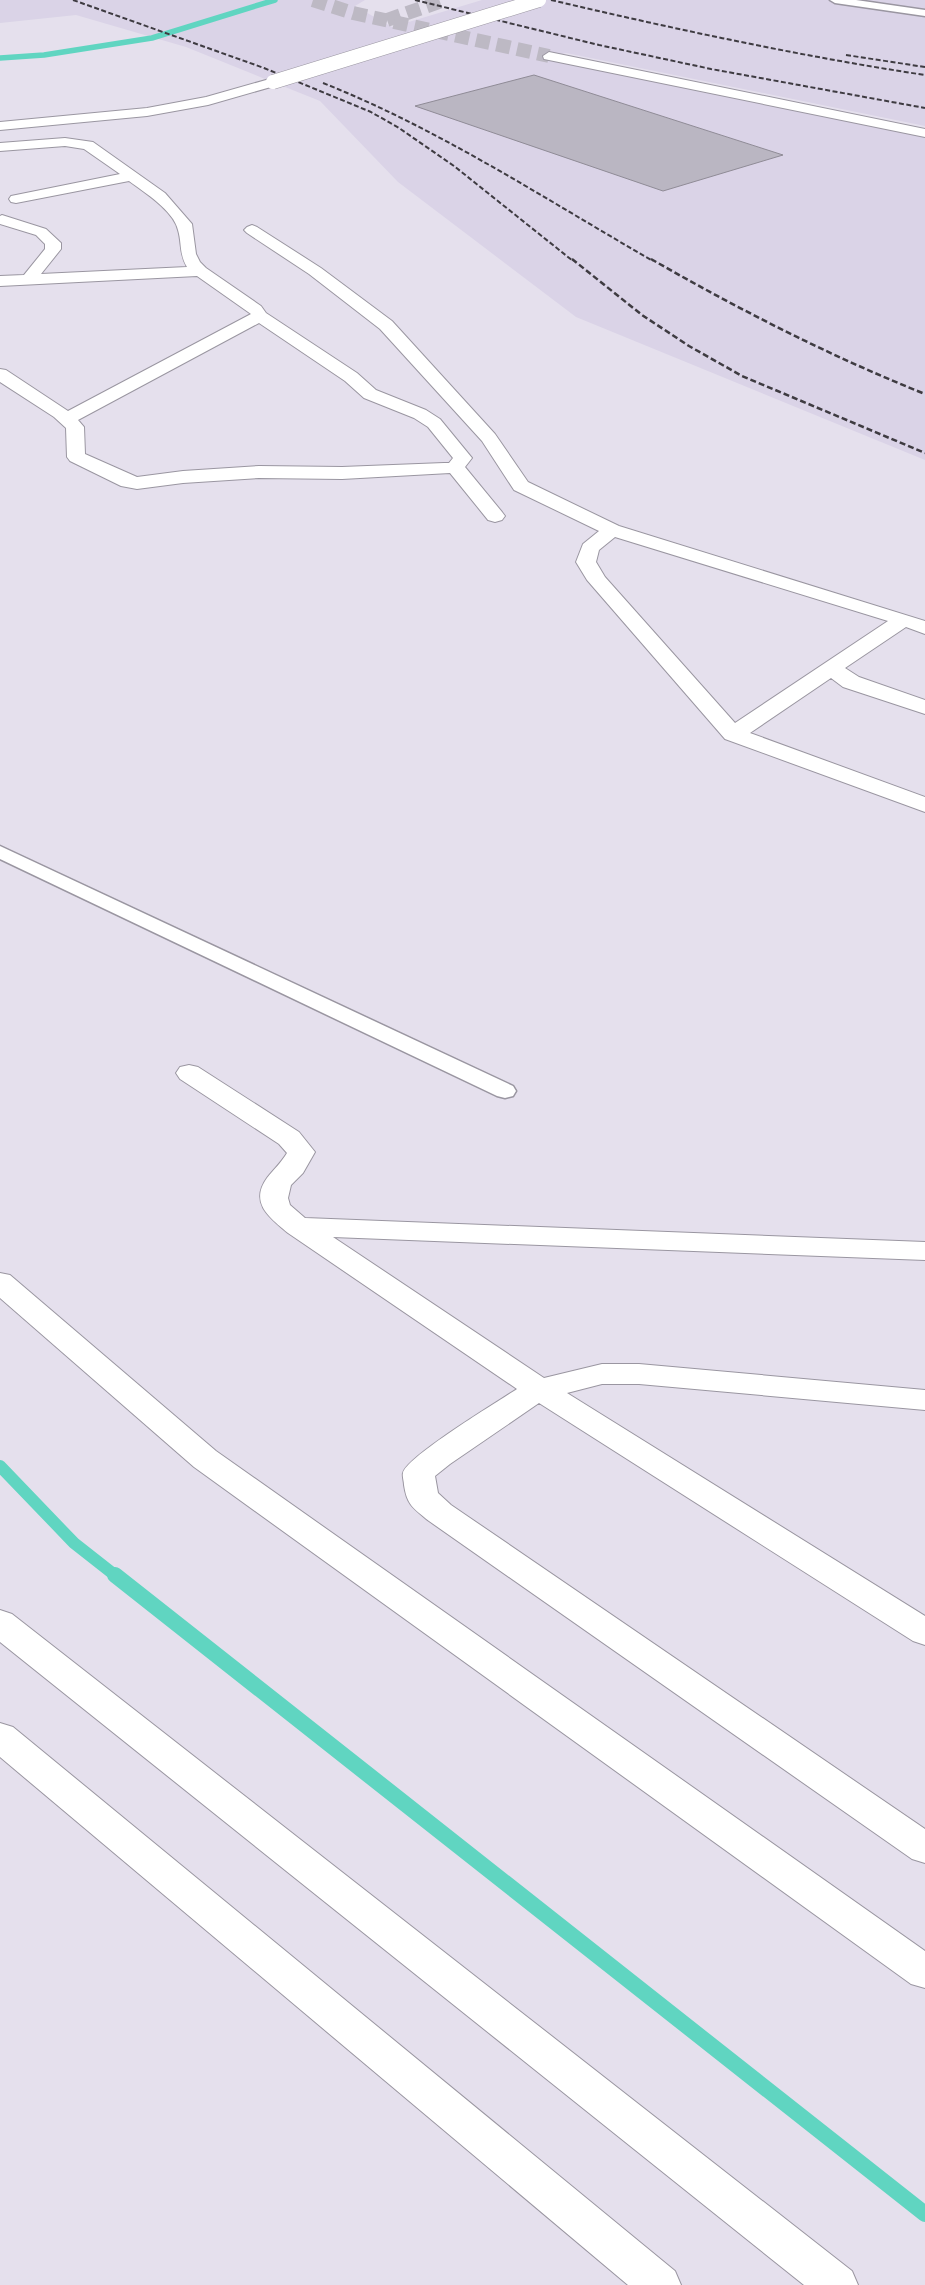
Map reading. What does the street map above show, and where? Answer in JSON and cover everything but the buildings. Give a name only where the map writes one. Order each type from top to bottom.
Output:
[{"type":"street","points":[[0,126],[147,112],[208,101],[539,0]]},
{"type":"street","points":[[549,56],[925,133]]},
{"type":"street","points":[[0,147],[79,143],[88,145],[160,196],[184,224],[186,230],[186,250],[194,266],[255,309],[260,316],[351,377],[370,394],[407,407],[434,423],[463,458],[455,467],[394,472],[259,472],[183,477],[136,483],[128,482],[76,457],[75,427],[67,419],[0,374]]},
{"type":"street","points":[[16,199],[132,176]]},
{"type":"street","points":[[0,192],[16,199],[20,204],[15,213],[1,220]]},
{"type":"street","points":[[1,220],[41,232],[53,243],[52,249],[29,279]]},
{"type":"street","points":[[252,230],[315,270],[386,325],[489,438],[521,486],[612,530],[904,619],[925,628]]},
{"type":"street","points":[[0,281],[200,270]]},
{"type":"street","points":[[67,419],[260,316]]},
{"type":"street","points":[[455,467],[495,516]]},
{"type":"street","points":[[612,530],[590,548],[586,562],[597,580],[732,734],[925,805]]},
{"type":"street","points":[[732,734],[904,619]]},
{"type":"street","points":[[831,668],[851,682],[925,707]]},
{"type":"street","points":[[190,1072],[289,1138],[301,1152],[293,1167],[278,1183],[274,1198],[277,1210],[298,1227],[539,1389],[925,1632]]},
{"type":"street","points":[[298,1227],[925,1251]]},
{"type":"street","points":[[0,1282],[205,1459],[925,1972]]},
{"type":"street","points":[[925,1400],[639,1374],[602,1374],[539,1389],[439,1456],[419,1473],[422,1498],[440,1513],[925,1848]]},
{"type":"street","points":[[0,1624],[837,2285]]},
{"type":"street","points":[[0,1737],[660,2285]]},
{"type":"lane","points":[[835,0],[925,13]]},
{"type":"lane","points":[[0,852],[506,1090]]},
{"type":"shaded area","points":[[0,0],[365,0],[355,6],[392,27],[482,0],[925,0],[925,126],[566,53],[541,59],[703,90],[925,137],[925,460],[576,317],[398,182],[320,101],[186,47],[76,15],[0,23]]},
{"type":"waterway","points":[[0,58],[44,55],[152,38],[275,0]]},
{"type":"waterway","points":[[0,1466],[74,1543],[116,1576]]},
{"type":"waterway","points":[[115,1575],[925,2214]]},
{"type":"tunnel","points":[[313,0],[353,13],[549,56]]},
{"type":"tunnel","points":[[387,20],[445,0]]},
{"type":"railway","points":[[73,0],[264,68],[371,112],[399,128],[454,166],[573,261]]},
{"type":"railway","points":[[415,0],[599,45],[711,69],[925,108]]},
{"type":"railway","points":[[551,0],[737,41],[925,75]]},
{"type":"railway","points":[[846,55],[925,67]]},
{"type":"railway","points":[[323,83],[366,101],[450,143],[653,261]]},
{"type":"railway","points":[[572,259],[642,315],[689,346],[742,376],[925,453]]},
{"type":"railway","points":[[651,259],[786,331],[855,364],[925,394]]}]
